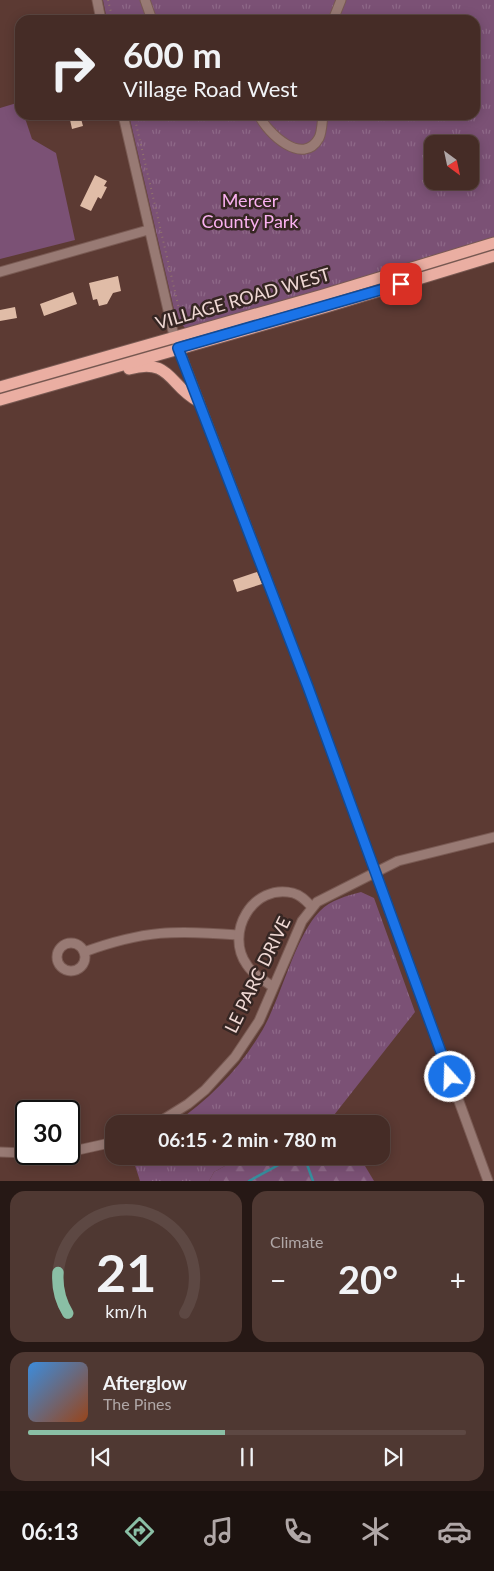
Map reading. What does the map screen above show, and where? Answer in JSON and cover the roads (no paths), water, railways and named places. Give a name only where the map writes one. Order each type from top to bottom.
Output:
[{"type":"main road","name":"VILLAGE ROAD WEST","points":[[0,387],[323,295],[494,242]]},
{"type":"main road","name":"VILLAGE ROAD WEST","points":[[0,400],[326,307],[494,256]]},
{"type":"main road","points":[[0,407],[138,366],[152,366],[164,370],[173,377],[186,395],[198,401]]},
{"type":"street","points":[[97,0],[100,15]]},
{"type":"street","points":[[145,0],[150,15]]},
{"type":"street","points":[[335,15],[341,0]]},
{"type":"street","points":[[123,120],[148,230],[178,348],[375,871],[488,1181]]},
{"type":"street","points":[[263,120],[283,143],[298,149],[306,149],[319,137],[322,120]]},
{"type":"street","points":[[0,272],[148,230]]},
{"type":"street","name":"LE PARC DRIVE","points":[[170,1115],[188,1104],[225,1069],[259,1021],[302,921],[312,906],[326,896],[375,871],[415,855],[494,837]]},
{"type":"street","points":[[274,987],[252,971],[245,963],[241,954],[238,935],[245,914],[258,901],[276,893],[294,893],[312,906]]},
{"type":"street","points":[[84,952],[114,941],[162,932],[238,935]]},
{"type":"street","points":[[80,1150],[105,1144]]},
{"type":"street","points":[[0,1152],[15,1153]]},
{"type":"waterway","points":[[249,1181],[278,1165]]},
{"type":"waterway","points":[[307,1165],[313,1181]]},
{"type":"park label","name":"Mercer County Park","points":[[250,211]]}]
